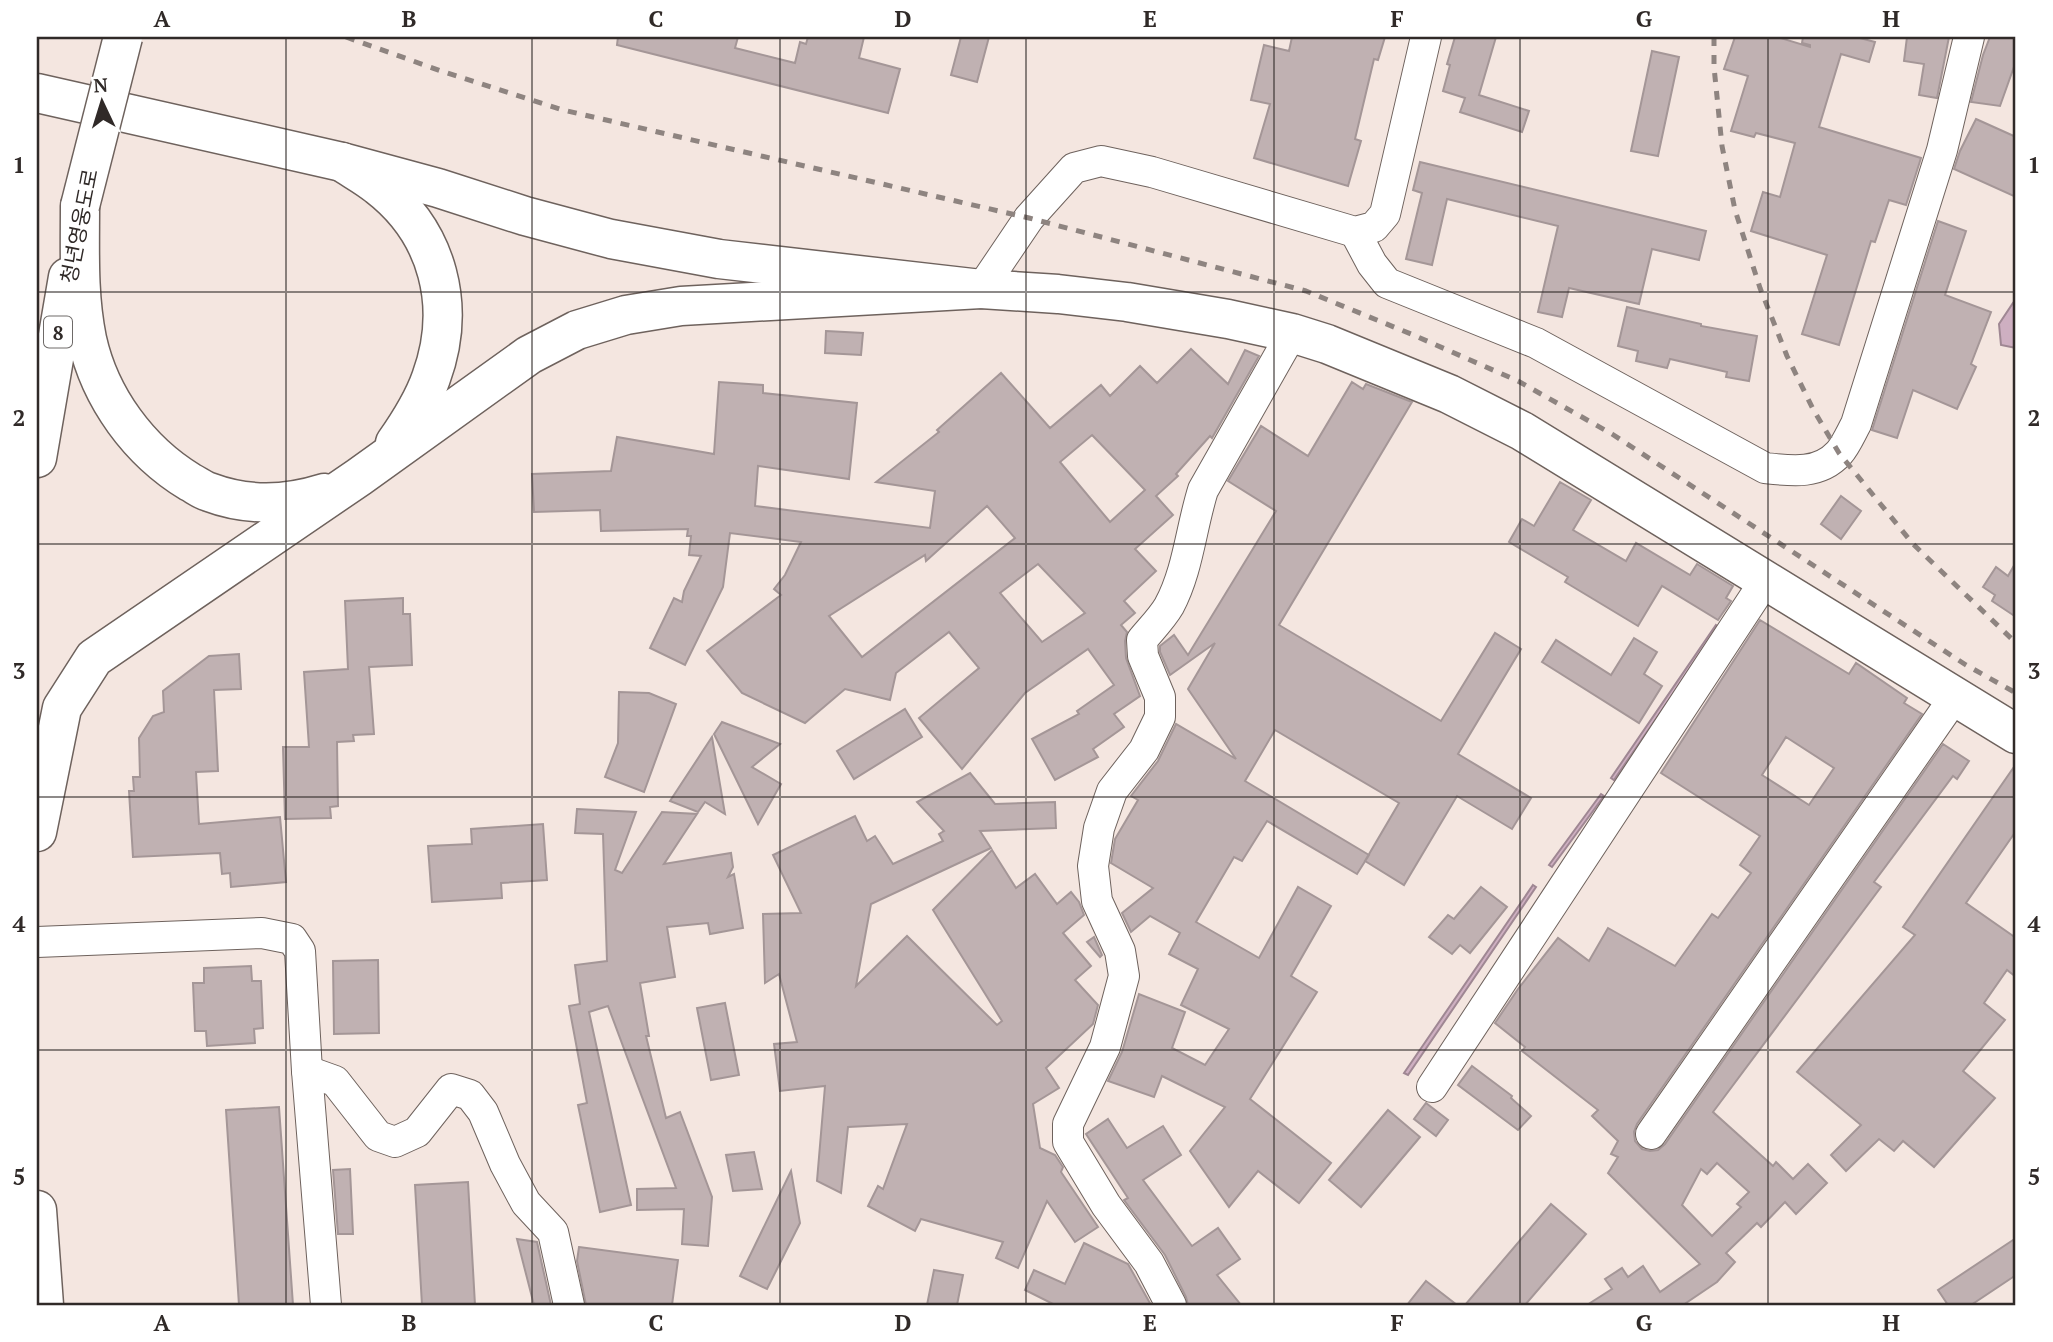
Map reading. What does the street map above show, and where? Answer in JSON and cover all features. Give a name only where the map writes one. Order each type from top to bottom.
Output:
[{"type":"main road","name":"청년영웅도로","points":[[37,458],[80,206],[123,37]]},
{"type":"main road","points":[[37,93],[342,162],[611,239],[719,259],[981,289],[1127,302],[1228,319],[1327,344],[1449,394],[1522,431],[2016,734]]},
{"type":"main road","points":[[80,206],[80,298],[88,341],[104,389],[124,421],[150,451],[175,472],[208,492],[245,501],[283,503],[321,494],[359,477],[390,451],[413,416],[431,379],[442,343],[444,307],[438,272],[425,240],[405,212],[378,186],[342,162]]},
{"type":"main road","points":[[37,832],[62,708],[93,658],[359,477],[529,355],[577,330],[626,315],[681,306],[981,289]]},
{"type":"main road","points":[[37,1210],[44,1305]]},
{"type":"street","points":[[981,289],[1028,218],[1074,168],[1101,161],[1152,172],[1355,232],[1374,227],[1385,214],[1426,37]]},
{"type":"street","points":[[1355,232],[1372,264],[1387,283],[1536,343],[1765,468],[1797,472],[1823,466],[1839,453],[1856,424],[1942,150],[1969,37]]},
{"type":"street","points":[[1171,1305],[1149,1263],[1106,1205],[1068,1142],[1068,1124],[1105,1047],[1124,976],[1120,951],[1097,901],[1093,866],[1099,828],[1112,791],[1144,750],[1160,717],[1160,697],[1143,656],[1142,640],[1168,607],[1182,575],[1203,490],[1292,333]]},
{"type":"street","points":[[1432,1087],[1765,581]]},
{"type":"street","points":[[1651,1135],[1954,698]]},
{"type":"street","points":[[37,942],[262,933],[292,939],[300,951],[326,1305]]},
{"type":"street","points":[[307,1071],[335,1081],[378,1136],[395,1142],[416,1132],[451,1089],[470,1095],[483,1112],[505,1164],[526,1203],[553,1232],[569,1305]]},
{"type":"shaded area","points":[[2013,303],[2016,305],[2016,348],[2001,345],[1999,324]]},
{"type":"shaded area","points":[[1716,625],[1719,627],[1614,780],[1611,778]]},
{"type":"shaded area","points":[[1601,794],[1604,796],[1552,867],[1549,865]]},
{"type":"shaded area","points":[[1533,885],[1536,887],[1408,1075],[1404,1073]]},
{"type":"building","points":[[618,37],[738,37],[735,48],[795,63],[800,42],[806,44],[808,37],[864,37],[859,58],[900,69],[888,113],[617,45]]},
{"type":"building","points":[[961,37],[989,37],[977,82],[951,75]]},
{"type":"building","points":[[1292,37],[1385,37],[1378,60],[1374,59],[1355,139],[1361,141],[1348,186],[1254,158],[1270,104],[1251,100],[1264,45],[1289,51]]},
{"type":"building","points":[[1455,37],[1496,37],[1479,95],[1529,111],[1522,132],[1460,112],[1465,98],[1443,91]]},
{"type":"building","points":[[1735,37],[1777,37],[1810,47],[1802,43],[1803,37],[1856,37],[1875,42],[1869,62],[1841,54],[1819,127],[1921,158],[1906,205],[1889,200],[1875,242],[1871,241],[1839,345],[1802,334],[1827,255],[1751,231],[1763,192],[1780,197],[1795,143],[1756,133],[1754,137],[1731,131],[1748,76],[1724,69]]},
{"type":"building","points":[[1907,37],[1949,37],[1937,98],[1919,95],[1924,64],[1904,61]]},
{"type":"building","points":[[1990,37],[2016,37],[2016,61],[2000,106],[1971,102]]},
{"type":"building","points":[[1652,51],[1679,57],[1658,156],[1631,151]]},
{"type":"building","points":[[1976,119],[2016,137],[2016,197],[1954,169]]},
{"type":"building","points":[[1420,162],[1706,231],[1699,260],[1652,249],[1639,304],[1569,288],[1562,317],[1538,312],[1558,226],[1447,199],[1432,265],[1406,259],[1422,193],[1413,190]]},
{"type":"building","points":[[1938,221],[1966,231],[1945,295],[1991,312],[1971,364],[1976,367],[1957,409],[1913,390],[1897,438],[1872,430]]},
{"type":"building","points":[[1627,307],[1701,326],[1757,336],[1749,381],[1726,377],[1727,372],[1670,359],[1667,368],[1636,361],[1638,351],[1618,346]]},
{"type":"building","points":[[826,331],[863,333],[861,355],[825,353]]},
{"type":"building","points":[[1191,349],[1228,384],[1245,350],[1259,356],[1212,438],[1210,436],[1176,474],[1178,476],[1156,496],[1173,515],[1135,549],[1156,571],[1124,601],[1135,613],[1121,625],[1127,632],[1126,658],[1140,696],[1114,714],[1124,727],[1093,749],[1098,757],[1055,780],[1032,739],[1079,714],[1077,711],[1114,685],[1088,649],[1025,693],[962,769],[919,718],[979,668],[949,632],[896,673],[890,700],[845,689],[805,723],[742,693],[707,651],[781,595],[774,589],[785,575],[801,542],[730,533],[723,587],[685,665],[650,648],[674,598],[682,602],[684,591],[701,556],[689,555],[691,536],[687,536],[688,529],[601,531],[600,510],[534,512],[532,474],[611,471],[617,437],[714,454],[719,382],[763,385],[763,393],[857,403],[849,479],[758,466],[755,506],[930,528],[935,491],[876,482],[939,432],[937,430],[1001,373],[1050,428],[1101,385],[1110,396],[1140,366],[1157,383]],"holes":[[[1092,435],[1145,490],[1110,522],[1060,462]],[[987,506],[1015,538],[862,657],[829,616],[925,555],[926,561]],[[1038,564],[1085,613],[1042,642],[1000,593]]]},
{"type":"building","points":[[1352,382],[1363,389],[1366,384],[1412,402],[1279,625],[1441,721],[1495,633],[1521,649],[1458,754],[1531,798],[1512,829],[1457,796],[1404,885],[1365,861],[1357,874],[1267,821],[1242,861],[1234,857],[1196,922],[1259,958],[1298,887],[1331,906],[1291,976],[1317,992],[1250,1099],[1331,1163],[1299,1203],[1258,1171],[1229,1207],[1190,1151],[1225,1107],[1162,1076],[1154,1097],[1108,1081],[1122,1052],[1139,994],[1185,1012],[1172,1048],[1205,1065],[1229,1029],[1181,1005],[1198,969],[1169,954],[1180,933],[1150,916],[1131,932],[1122,913],[1153,888],[1111,863],[1115,839],[1138,800],[1131,796],[1158,761],[1176,724],[1236,759],[1188,689],[1215,643],[1170,675],[1160,652],[1160,646],[1174,635],[1188,655],[1276,511],[1228,481],[1261,426],[1308,456]],"holes":[[[1275,730],[1399,803],[1369,855],[1245,781]]]},
{"type":"building","points":[[1560,482],[1591,500],[1573,530],[1626,561],[1636,543],[1690,575],[1697,564],[1733,586],[1726,598],[1731,601],[1718,620],[1662,586],[1638,626],[1565,582],[1568,577],[1509,542],[1522,519],[1534,526]]},
{"type":"building","points":[[1841,496],[1861,511],[1841,539],[1821,524]]},
{"type":"building","points":[[2016,562],[2016,617],[1992,601],[1995,595],[1983,587],[1996,567],[2008,576]]},
{"type":"building","points":[[403,598],[403,614],[410,614],[412,665],[369,667],[374,734],[353,735],[354,741],[337,742],[338,806],[330,807],[331,818],[285,819],[283,747],[309,747],[304,672],[348,669],[345,601]]},
{"type":"building","points":[[1760,620],[1849,674],[1856,663],[1907,698],[1904,703],[1922,714],[1637,1124],[1635,1141],[1642,1149],[1650,1151],[1658,1150],[1665,1144],[1943,744],[1969,761],[1957,779],[1953,776],[1874,882],[1881,887],[1713,1112],[1773,1166],[1776,1162],[1793,1179],[1808,1164],[1827,1183],[1796,1214],[1785,1202],[1761,1227],[1757,1223],[1726,1253],[1735,1262],[1717,1282],[1683,1305],[1587,1305],[1612,1289],[1605,1279],[1622,1268],[1628,1277],[1643,1266],[1660,1292],[1700,1264],[1608,1173],[1618,1157],[1611,1154],[1618,1141],[1592,1116],[1598,1110],[1522,1051],[1525,1047],[1495,1023],[1558,938],[1589,961],[1608,928],[1675,966],[1712,914],[1718,918],[1751,873],[1740,865],[1760,836],[1661,773]],"holes":[[[1786,737],[1834,768],[1809,805],[1762,775]],[[1717,1163],[1749,1192],[1737,1204],[1741,1207],[1712,1236],[1682,1205],[1701,1169],[1707,1174]]]},
{"type":"building","points":[[1634,638],[1657,652],[1644,674],[1662,686],[1639,723],[1542,662],[1556,640],[1611,675]]},
{"type":"building","points":[[239,654],[241,689],[214,690],[218,771],[196,772],[199,824],[280,817],[286,882],[231,887],[230,873],[222,874],[220,853],[133,857],[129,791],[134,791],[133,777],[140,777],[139,738],[153,716],[164,712],[163,691],[209,656]]},
{"type":"building","points":[[619,692],[649,693],[676,704],[644,792],[605,777],[618,743]]},
{"type":"building","points":[[905,709],[922,737],[854,779],[837,751]]},
{"type":"building","points":[[722,722],[780,744],[752,767],[781,784],[758,824],[714,734]]},
{"type":"building","points":[[712,737],[725,814],[705,802],[698,812],[670,801]]},
{"type":"building","points":[[2016,764],[2016,831],[1966,903],[2016,938],[2016,977],[2007,970],[1984,1003],[2005,1020],[1963,1071],[1995,1098],[1934,1167],[1903,1141],[1894,1151],[1879,1139],[1846,1171],[1831,1155],[1861,1125],[1797,1072],[1915,935],[1903,927]]},
{"type":"building","points":[[970,773],[995,804],[1055,802],[1056,828],[980,831],[991,848],[871,904],[856,986],[907,936],[997,1025],[1002,1021],[933,910],[992,850],[1016,888],[1035,874],[1057,904],[1071,892],[1079,902],[1084,915],[1063,933],[1091,966],[1075,980],[1098,1005],[1093,1024],[1046,1068],[1059,1088],[1033,1104],[1040,1148],[1055,1155],[1063,1167],[1061,1172],[1098,1227],[1075,1242],[1047,1201],[1018,1268],[996,1258],[1003,1242],[921,1219],[915,1231],[868,1206],[878,1186],[883,1189],[907,1124],[848,1127],[841,1193],[817,1181],[825,1086],[780,1091],[774,1044],[797,1042],[779,974],[765,983],[763,914],[801,913],[773,855],[855,816],[867,841],[875,836],[893,864],[943,841],[939,834],[944,831],[917,802]]},
{"type":"building","points":[[577,809],[636,812],[615,870],[622,873],[662,812],[697,814],[664,864],[731,853],[733,867],[728,877],[734,874],[743,928],[710,934],[708,923],[667,927],[675,977],[640,983],[649,1036],[646,1036],[666,1118],[680,1112],[712,1197],[708,1246],[682,1244],[684,1209],[637,1210],[637,1189],[676,1188],[608,1006],[589,1012],[631,1205],[600,1212],[578,1105],[587,1103],[569,1006],[580,1004],[575,965],[607,961],[603,834],[575,833]]},
{"type":"building","points":[[543,824],[547,880],[501,883],[502,898],[432,902],[428,846],[472,844],[471,829]]},
{"type":"building","points":[[1481,887],[1507,907],[1470,953],[1460,945],[1452,954],[1429,937],[1448,915],[1454,919]]},
{"type":"building","points":[[1094,937],[1102,955],[1100,957],[1087,942]]},
{"type":"building","points":[[378,960],[379,1033],[334,1034],[333,961]]},
{"type":"building","points":[[251,966],[252,981],[261,981],[263,1028],[254,1029],[255,1043],[207,1046],[206,1031],[195,1031],[193,983],[204,983],[204,968]]},
{"type":"building","points":[[725,1003],[739,1075],[711,1080],[697,1008]]},
{"type":"building","points":[[1472,1066],[1512,1096],[1511,1098],[1531,1116],[1518,1130],[1458,1085]]},
{"type":"building","points":[[1426,1103],[1448,1120],[1436,1136],[1414,1119]]},
{"type":"building","points":[[279,1107],[293,1305],[239,1305],[226,1110]]},
{"type":"building","points":[[1388,1110],[1420,1137],[1361,1207],[1329,1180]]},
{"type":"building","points":[[1108,1119],[1127,1148],[1163,1126],[1181,1155],[1143,1180],[1192,1246],[1218,1228],[1240,1259],[1217,1275],[1241,1305],[1188,1305],[1165,1255],[1124,1200],[1128,1198],[1086,1134]]},
{"type":"building","points":[[754,1152],[762,1189],[733,1191],[726,1155]]},
{"type":"building","points":[[350,1169],[353,1234],[338,1234],[333,1170]]},
{"type":"building","points":[[791,1171],[800,1223],[767,1289],[740,1276]]},
{"type":"building","points":[[468,1182],[475,1305],[422,1305],[415,1185]]},
{"type":"building","points":[[1551,1204],[1586,1234],[1525,1305],[1465,1305]]},
{"type":"building","points":[[2016,1238],[2016,1275],[1971,1305],[1948,1305],[1938,1290]]},
{"type":"building","points":[[517,1239],[537,1242],[551,1305],[534,1305]]},
{"type":"building","points":[[1084,1243],[1128,1264],[1151,1305],[1055,1305],[1025,1290],[1034,1270],[1065,1284]]},
{"type":"building","points":[[579,1247],[678,1260],[672,1305],[586,1305],[577,1261]]},
{"type":"building","points":[[934,1270],[963,1275],[957,1305],[927,1305]]},
{"type":"building","points":[[1426,1281],[1457,1305],[1407,1305]]},
{"type":"railway","points":[[346,37],[563,110],[1029,218],[1306,291],[1518,381],[1612,434],[1966,665],[2016,693]]},
{"type":"railway","points":[[1714,37],[1714,67],[1722,146],[1735,210],[1760,288],[1787,356],[1813,409],[1839,453],[1913,544],[2016,643]]}]
